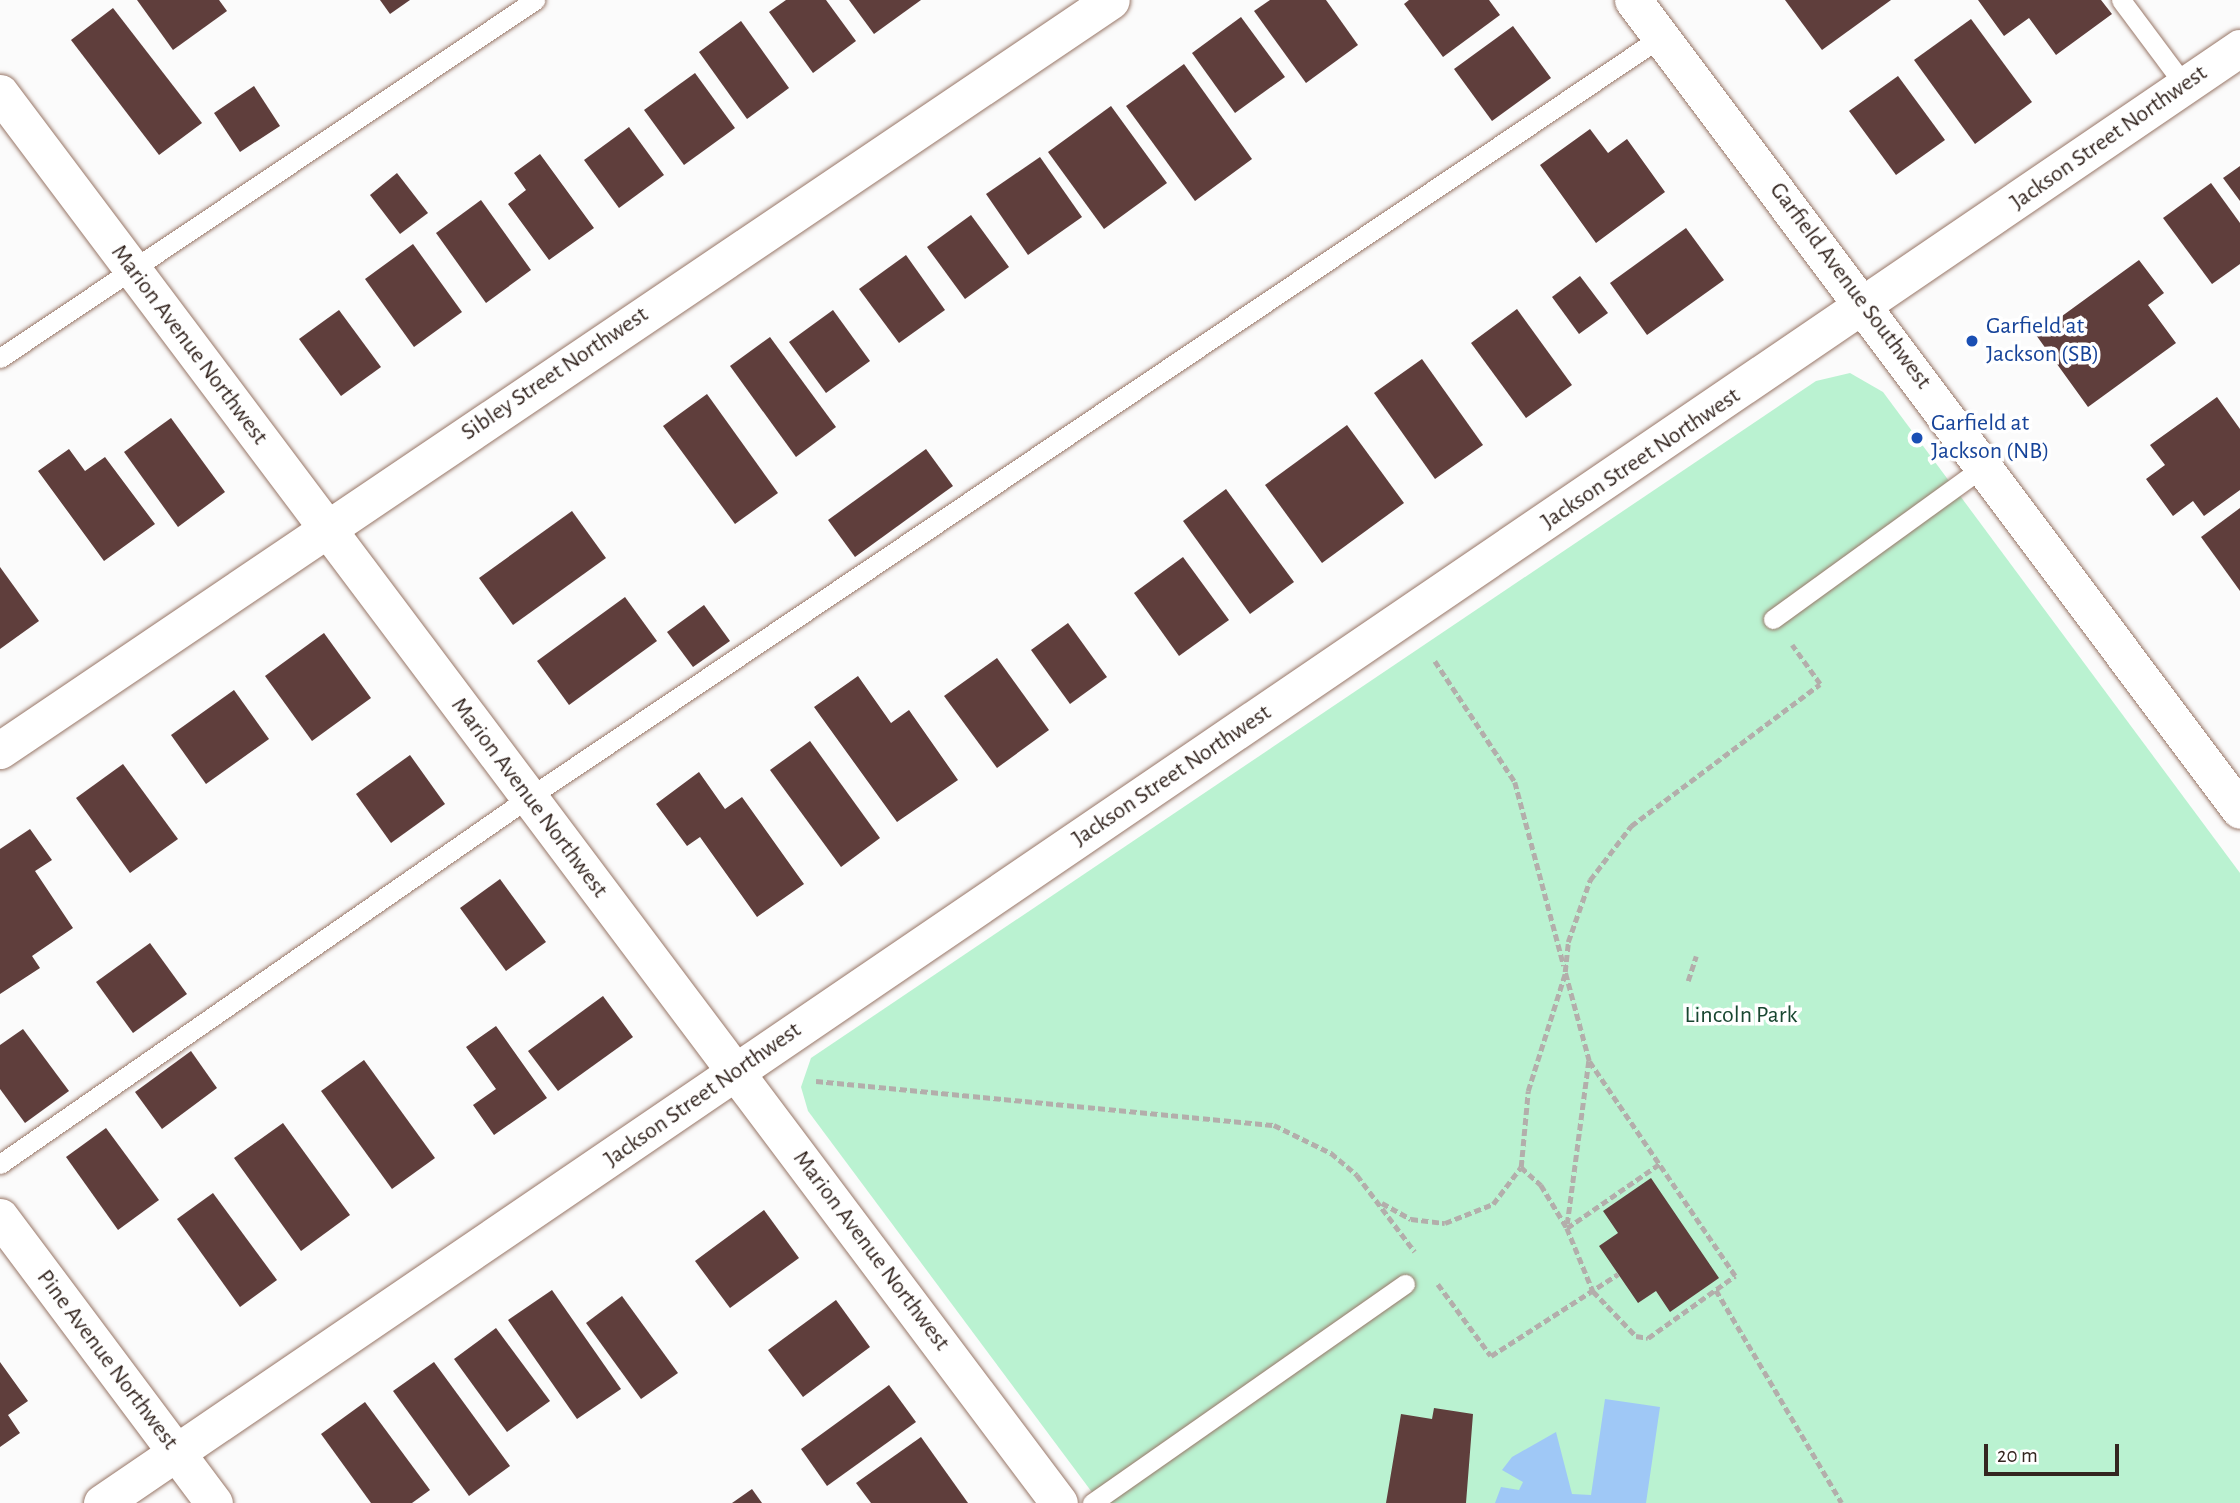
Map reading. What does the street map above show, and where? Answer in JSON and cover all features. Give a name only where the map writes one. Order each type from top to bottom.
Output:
[{"type":"street","name":"Sibley Street Northwest","points":[[0,750],[1111,0]]},
{"type":"street","name":"Garfield Avenue Southwest","points":[[1633,0],[1866,306],[2240,810]]},
{"type":"street","name":"Jackson Street Northwest","points":[[102,1503],[1866,306],[2240,48]]},
{"type":"street","name":"Marion Avenue Northwest","points":[[0,93],[1059,1503]]},
{"type":"street","name":"Pine Avenue Northwest","points":[[0,1217],[214,1503]]},
{"type":"lane","points":[[0,358],[535,0]]},
{"type":"lane","points":[[2121,0],[2185,86]]},
{"type":"lane","points":[[0,1164],[528,798],[1661,37]]},
{"type":"lane","points":[[1773,619],[1984,466]]},
{"type":"lane","points":[[1092,1503],[1405,1284]]},
{"type":"path","points":[[1378,1201],[1411,1219],[1445,1223],[1493,1204],[1521,1167],[1528,1091],[1565,972],[1576,912],[1608,850],[1821,684],[1773,619]]},
{"type":"path","points":[[1435,661],[1515,782],[1589,1060],[1735,1276],[1648,1338],[1636,1336],[1592,1291],[1567,1228],[1541,1185],[1521,1167]]},
{"type":"path","points":[[1688,981],[1696,956]]},
{"type":"path","points":[[1567,1228],[1589,1060]]},
{"type":"path","points":[[816,1082],[1273,1125],[1331,1153],[1378,1201],[1419,1257]]},
{"type":"path","points":[[1567,1228],[1661,1163]]},
{"type":"path","points":[[1435,1280],[1491,1356],[1618,1275]]},
{"type":"path","points":[[1716,1290],[1842,1503]]},
{"type":"green space","name":"Lincoln Park","points":[[1850,373],[1883,392],[2240,873],[2240,1503],[1100,1503],[808,1111],[801,1087],[811,1058],[1816,381]]},
{"type":"water","points":[[1605,1399],[1660,1407],[1646,1503],[1495,1503],[1501,1487],[1519,1490],[1523,1482],[1502,1470],[1512,1457],[1556,1432],[1572,1494],[1591,1495]]},
{"type":"building","points":[[137,0],[219,0],[227,11],[173,50]]},
{"type":"building","points":[[380,0],[410,0],[390,14]]},
{"type":"building","points":[[786,0],[826,0],[856,41],[813,73],[769,12]]},
{"type":"building","points":[[849,0],[921,0],[874,34]]},
{"type":"building","points":[[1270,0],[1326,0],[1358,45],[1306,83],[1254,11]]},
{"type":"building","points":[[1409,0],[1489,0],[1500,15],[1443,57],[1404,4]]},
{"type":"building","points":[[1785,0],[1891,0],[1822,50]]},
{"type":"building","points":[[1978,0],[2101,0],[2112,14],[2056,55],[2029,18],[2004,36]]},
{"type":"building","points":[[113,8],[202,123],[159,155],[71,40]]},
{"type":"building","points":[[1241,17],[1285,77],[1235,113],[1192,53]]},
{"type":"building","points":[[1971,19],[2032,102],[1975,144],[1914,60]]},
{"type":"building","points":[[741,21],[789,88],[747,119],[699,52]]},
{"type":"building","points":[[1513,26],[1551,78],[1492,121],[1454,69]]},
{"type":"building","points":[[1184,64],[1252,159],[1195,201],[1126,106]]},
{"type":"building","points":[[695,73],[735,128],[684,165],[644,110]]},
{"type":"building","points":[[1898,76],[1945,140],[1896,175],[1849,111]]},
{"type":"building","points":[[254,86],[280,126],[240,152],[214,113]]},
{"type":"building","points":[[1111,106],[1167,183],[1104,229],[1048,152]]},
{"type":"building","points":[[629,127],[664,175],[619,208],[584,160]]},
{"type":"building","points":[[1590,129],[1608,153],[1627,139],[1665,192],[1596,243],[1540,165]]},
{"type":"building","points":[[540,154],[594,228],[549,260],[508,204],[526,190],[514,173]]},
{"type":"building","points":[[1040,157],[1082,217],[1028,255],[986,194]]},
{"type":"building","points":[[2240,166],[2240,201],[2223,178]]},
{"type":"building","points":[[397,173],[428,213],[400,234],[370,195]]},
{"type":"building","points":[[2211,183],[2240,223],[2240,264],[2212,284],[2163,218]]},
{"type":"building","points":[[481,200],[531,270],[486,303],[436,233]]},
{"type":"building","points":[[971,215],[1009,267],[965,299],[927,247]]},
{"type":"building","points":[[1686,228],[1724,280],[1647,335],[1610,283]]},
{"type":"building","points":[[413,244],[462,312],[414,347],[365,279]]},
{"type":"building","points":[[906,255],[945,310],[899,343],[859,289]]},
{"type":"building","points":[[2139,260],[2164,293],[2148,305],[2176,343],[2088,407],[2036,335]]},
{"type":"building","points":[[1580,276],[1608,313],[1579,334],[1552,297]]},
{"type":"building","points":[[1517,309],[1572,385],[1526,418],[1471,343]]},
{"type":"building","points":[[339,310],[381,367],[341,396],[299,339]]},
{"type":"building","points":[[833,310],[870,361],[826,393],[789,342]]},
{"type":"building","points":[[770,337],[836,427],[796,457],[730,366]]},
{"type":"building","points":[[1422,359],[1483,445],[1435,479],[1374,393]]},
{"type":"building","points":[[707,394],[778,493],[735,524],[663,426]]},
{"type":"building","points":[[2217,397],[2240,429],[2240,490],[2204,516],[2193,501],[2173,516],[2146,479],[2165,465],[2150,445]]},
{"type":"building","points":[[171,418],[225,492],[178,527],[124,452]]},
{"type":"building","points":[[1347,425],[1404,503],[1322,563],[1265,485]]},
{"type":"building","points":[[69,449],[85,471],[105,457],[155,524],[104,561],[38,471]]},
{"type":"building","points":[[926,449],[953,486],[855,557],[828,520]]},
{"type":"building","points":[[1226,489],[1294,582],[1250,614],[1183,521]]},
{"type":"building","points":[[2240,508],[2240,591],[2201,537]]},
{"type":"building","points":[[572,511],[606,558],[513,625],[479,578]]},
{"type":"building","points":[[1183,557],[1229,620],[1179,656],[1134,593]]},
{"type":"building","points":[[0,567],[39,621],[0,649]]},
{"type":"building","points":[[625,597],[657,641],[569,705],[537,661]]},
{"type":"building","points":[[704,605],[730,641],[693,667],[667,632]]},
{"type":"building","points":[[1068,623],[1107,677],[1070,704],[1031,650]]},
{"type":"building","points":[[324,633],[371,698],[312,741],[265,676]]},
{"type":"building","points":[[997,658],[1049,730],[997,768],[944,696]]},
{"type":"building","points":[[858,676],[891,723],[909,710],[958,780],[897,822],[814,707]]},
{"type":"building","points":[[234,690],[269,739],[206,784],[171,735]]},
{"type":"building","points":[[810,741],[880,838],[841,867],[770,770]]},
{"type":"building","points":[[410,755],[445,804],[391,843],[356,794]]},
{"type":"building","points":[[123,764],[178,839],[130,873],[76,798]]},
{"type":"building","points":[[699,772],[725,809],[742,797],[804,884],[757,917],[700,837],[687,846],[656,804]]},
{"type":"building","points":[[30,829],[52,860],[35,871],[73,928],[32,956],[40,968],[0,994],[0,849]]},
{"type":"building","points":[[500,879],[546,942],[506,971],[460,908]]},
{"type":"building","points":[[150,943],[187,994],[133,1033],[96,982]]},
{"type":"building","points":[[603,996],[633,1037],[558,1091],[528,1051]]},
{"type":"building","points":[[496,1026],[547,1098],[494,1135],[473,1105],[496,1089],[466,1047]]},
{"type":"building","points":[[23,1029],[69,1091],[25,1123],[0,1089],[0,1045]]},
{"type":"building","points":[[191,1051],[217,1088],[162,1129],[135,1092]]},
{"type":"building","points":[[364,1060],[435,1158],[392,1189],[321,1091]]},
{"type":"building","points":[[283,1123],[350,1215],[301,1251],[234,1158]]},
{"type":"building","points":[[106,1128],[159,1200],[118,1230],[66,1157]]},
{"type":"building","points":[[1651,1178],[1719,1278],[1670,1312],[1656,1291],[1638,1303],[1599,1246],[1618,1233],[1603,1211]]},
{"type":"building","points":[[213,1193],[277,1280],[240,1307],[177,1219]]},
{"type":"building","points":[[764,1210],[799,1258],[730,1308],[695,1261]]},
{"type":"building","points":[[552,1290],[621,1389],[577,1419],[508,1320]]},
{"type":"building","points":[[622,1296],[678,1373],[641,1399],[586,1323]]},
{"type":"building","points":[[836,1300],[870,1347],[803,1397],[768,1350]]},
{"type":"building","points":[[496,1328],[550,1401],[507,1432],[454,1359]]},
{"type":"building","points":[[0,1362],[28,1401],[8,1415],[20,1433],[0,1447]]},
{"type":"building","points":[[434,1362],[510,1466],[469,1496],[393,1391]]},
{"type":"building","points":[[889,1385],[916,1422],[827,1486],[801,1449]]},
{"type":"building","points":[[365,1402],[430,1490],[412,1503],[371,1503],[321,1434]]},
{"type":"building","points":[[1434,1408],[1473,1414],[1466,1503],[1386,1503],[1401,1414],[1432,1419]]},
{"type":"building","points":[[921,1437],[968,1503],[871,1503],[856,1483]]},
{"type":"building","points":[[752,1489],[762,1503],[732,1503]]},
{"type":"place","name":"Garfield at Jackson (SB)","points":[[1972,341]]},
{"type":"place","name":"Garfield at Jackson (NB)","points":[[1917,438]]}]
